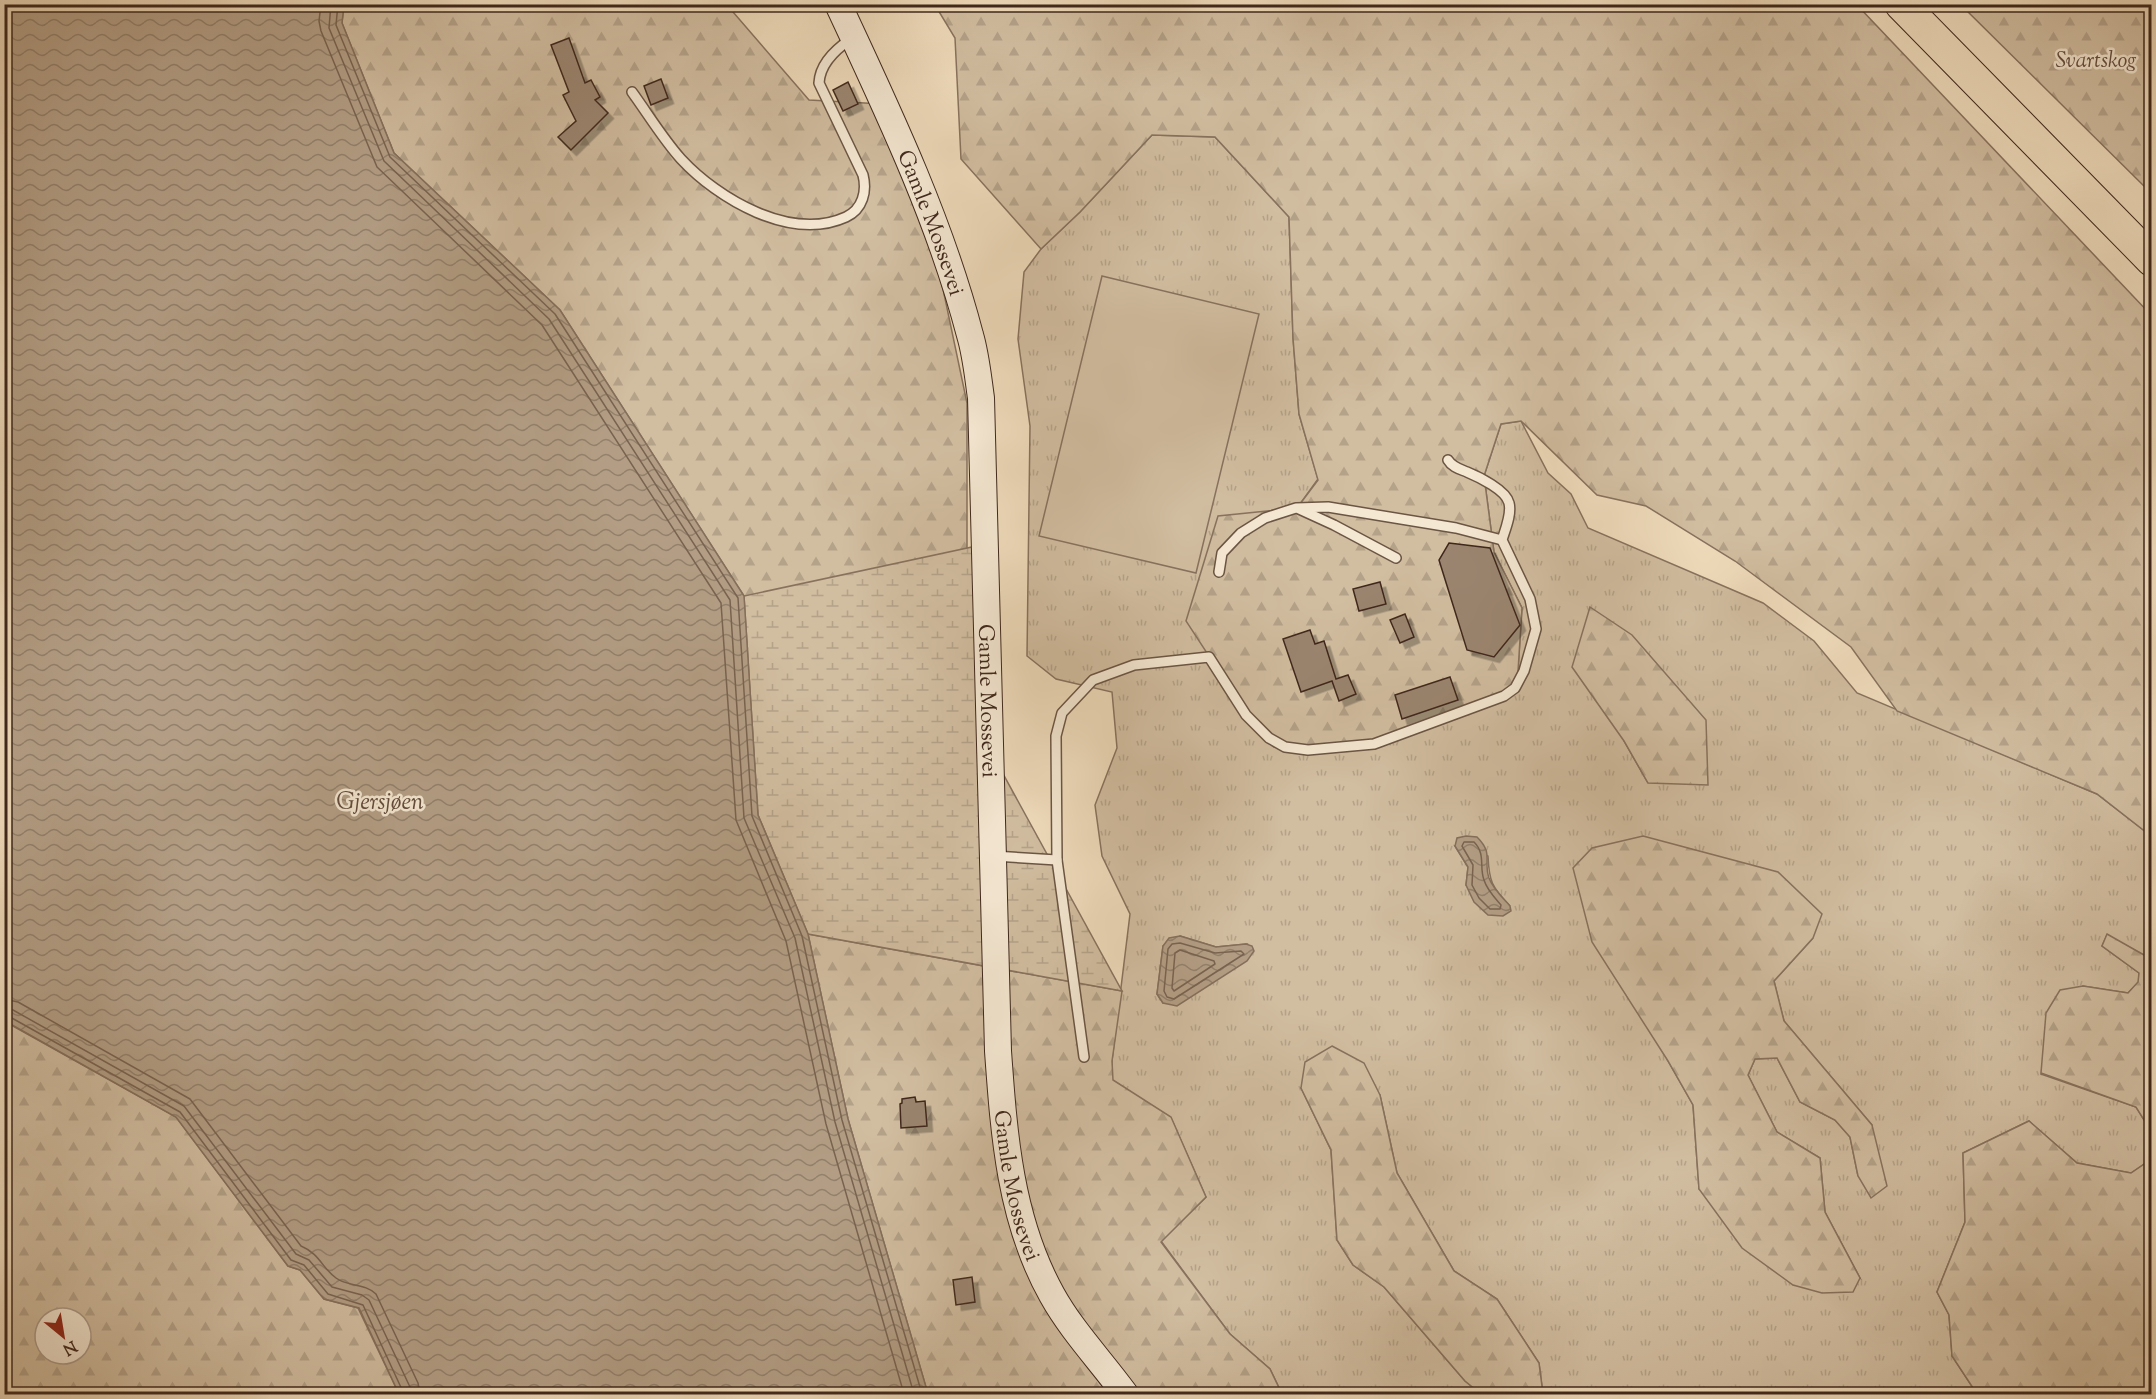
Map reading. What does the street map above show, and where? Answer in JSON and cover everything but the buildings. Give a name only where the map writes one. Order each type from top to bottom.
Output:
[{"type":"highway","points":[[1901,4],[2151,260]]},
{"type":"highway","points":[[1922,4],[2151,238]]},
{"type":"main road","name":"Gamle Mossevei","points":[[838,4],[923,194],[954,278],[973,347],[981,398],[998,1051],[1004,1129],[1012,1186],[1030,1248],[1052,1295],[1082,1340],[1125,1395]]},
{"type":"lane","points":[[633,92],[680,158],[704,180],[734,201],[761,214],[799,225],[829,223],[854,213],[864,194],[863,174],[819,83],[822,69],[838,47],[853,38]]},
{"type":"lane","points":[[1084,1057],[1058,860],[1056,736],[1062,713],[1093,681],[1134,664],[1209,657],[1246,715],[1269,738],[1286,747],[1308,750],[1374,744],[1504,696],[1515,688],[1524,671],[1536,629],[1530,600],[1502,540],[1509,503],[1503,493],[1478,477],[1451,465],[1448,460]]},
{"type":"lane","points":[[1219,572],[1222,553],[1240,533],[1265,518],[1296,508],[1328,507],[1456,528],[1502,540]]},
{"type":"lane","points":[[1296,508],[1396,558]]},
{"type":"lane","points":[[993,856],[1058,860]]},
{"type":"green space","points":[[344,5],[727,5],[809,100],[883,104],[923,194],[967,403],[967,552],[823,617],[744,596],[560,310],[394,153],[342,23]]},
{"type":"green space","points":[[935,5],[1857,5],[2151,315],[2151,836],[2097,794],[1897,711],[1851,647],[1735,561],[1646,506],[1597,495],[1521,421],[1501,424],[1484,476],[1494,552],[1522,608],[1517,687],[1377,747],[1274,747],[1252,722],[1186,621],[1218,516],[1297,508],[1318,480],[1299,414],[1293,338],[1289,217],[1215,137],[1152,135],[1080,212],[1041,249],[961,159],[955,38]]},
{"type":"green space","name":"Svartskog","points":[[1961,5],[2151,5],[2151,193]]},
{"type":"green space","points":[[1152,135],[1215,137],[1289,217],[1293,338],[1299,414],[1318,479],[1297,508],[1517,687],[1522,608],[1494,552],[1484,476],[1501,424],[1521,421],[1548,473],[1571,494],[1588,528],[1763,603],[1814,641],[1857,693],[2097,794],[2151,836],[2151,959],[2107,935],[2102,946],[2139,973],[2139,982],[2128,993],[2083,986],[2041,1074],[2136,1107],[2151,1131],[2150,1160],[2131,1173],[2077,1163],[2029,1121],[1963,1153],[1965,1222],[1937,1292],[1949,1315],[1952,1356],[1977,1394],[1543,1394],[1539,1363],[1497,1299],[1454,1271],[1397,1173],[1380,1095],[1301,1088],[1331,1150],[1337,1240],[1353,1265],[1384,1287],[1465,1381],[1481,1394],[1282,1394],[1270,1369],[1230,1334],[1161,1241],[1206,1197],[1171,1118],[1112,1080],[1112,1061],[1130,914],[1102,856],[1095,805],[1117,748],[1112,692],[1056,679],[1027,656],[1030,426],[1018,339],[1024,272],[1041,249],[1080,212]],"holes":[[[1590,608],[1648,783],[1624,741]],[[1455,846],[1488,856],[1489,872],[1493,884],[1510,906],[1466,885],[1468,867]],[[1180,936],[1216,947],[1246,944],[1163,1003],[1157,994],[1163,946]],[[1813,938],[1774,981],[1784,1021],[1872,1125],[1858,1176],[1850,1137],[1835,1120],[1800,1102],[1777,1058],[1755,1059],[1748,1075],[1777,1132],[1820,1158],[1825,1212],[1860,1278],[1699,1189],[1693,1105],[1668,1061]]]},
{"type":"green space","points":[[1102,276],[1259,314],[1196,573],[1039,536]]},
{"type":"green space","points":[[986,544],[990,750],[1122,991],[808,934],[758,815],[744,596]]},
{"type":"green space","points":[[1590,607],[1632,635],[1706,720],[1708,785],[1648,783],[1624,741],[1572,667]]},
{"type":"green space","points":[[1643,836],[1778,872],[1822,914],[1813,938],[1774,981],[1784,1021],[1872,1125],[1887,1186],[1871,1198],[1858,1176],[1850,1137],[1835,1120],[1800,1102],[1777,1058],[1755,1059],[1748,1075],[1777,1132],[1820,1158],[1825,1212],[1860,1278],[1853,1292],[1822,1293],[1793,1285],[1742,1248],[1699,1189],[1693,1105],[1668,1061],[1592,942],[1573,868],[1592,848]]},
{"type":"green space","points":[[808,934],[1122,991],[1112,1061],[1113,1080],[1171,1117],[1206,1197],[1161,1242],[1230,1334],[1270,1369],[1282,1394],[928,1394],[848,1119]]},
{"type":"green space","points":[[2107,934],[2151,959],[2151,1131],[2136,1107],[2041,1073],[2046,1013],[2060,990],[2083,986],[2128,993],[2138,982],[2139,973],[2102,946]]},
{"type":"green space","points":[[4,1021],[176,1117],[288,1266],[300,1270],[324,1299],[358,1308],[399,1394],[5,1394]]},
{"type":"green space","points":[[1332,1046],[1364,1063],[1380,1095],[1397,1173],[1454,1271],[1497,1299],[1539,1363],[1543,1394],[1481,1394],[1465,1381],[1384,1287],[1353,1265],[1337,1240],[1331,1150],[1301,1088],[1305,1062]]},
{"type":"green space","points":[[2029,1121],[2077,1163],[2131,1173],[2150,1160],[2151,1154],[2151,1394],[1977,1394],[1952,1356],[1949,1315],[1937,1292],[1965,1222],[1963,1153]]},
{"type":"water","name":"Gjersjøen","points":[[5,4],[344,5],[342,23],[394,153],[560,310],[744,596],[758,815],[808,934],[848,1119],[928,1394],[399,1394],[359,1308],[324,1299],[300,1270],[288,1266],[176,1117],[5,1021]]},
{"type":"water","points":[[1477,837],[1485,848],[1489,878],[1510,906],[1511,911],[1503,916],[1488,915],[1474,902],[1466,885],[1468,867],[1455,846],[1457,838]]},
{"type":"water","points":[[1180,936],[1216,947],[1246,944],[1252,946],[1254,951],[1247,961],[1177,1006],[1163,1003],[1157,994],[1163,946],[1169,938]]}]
